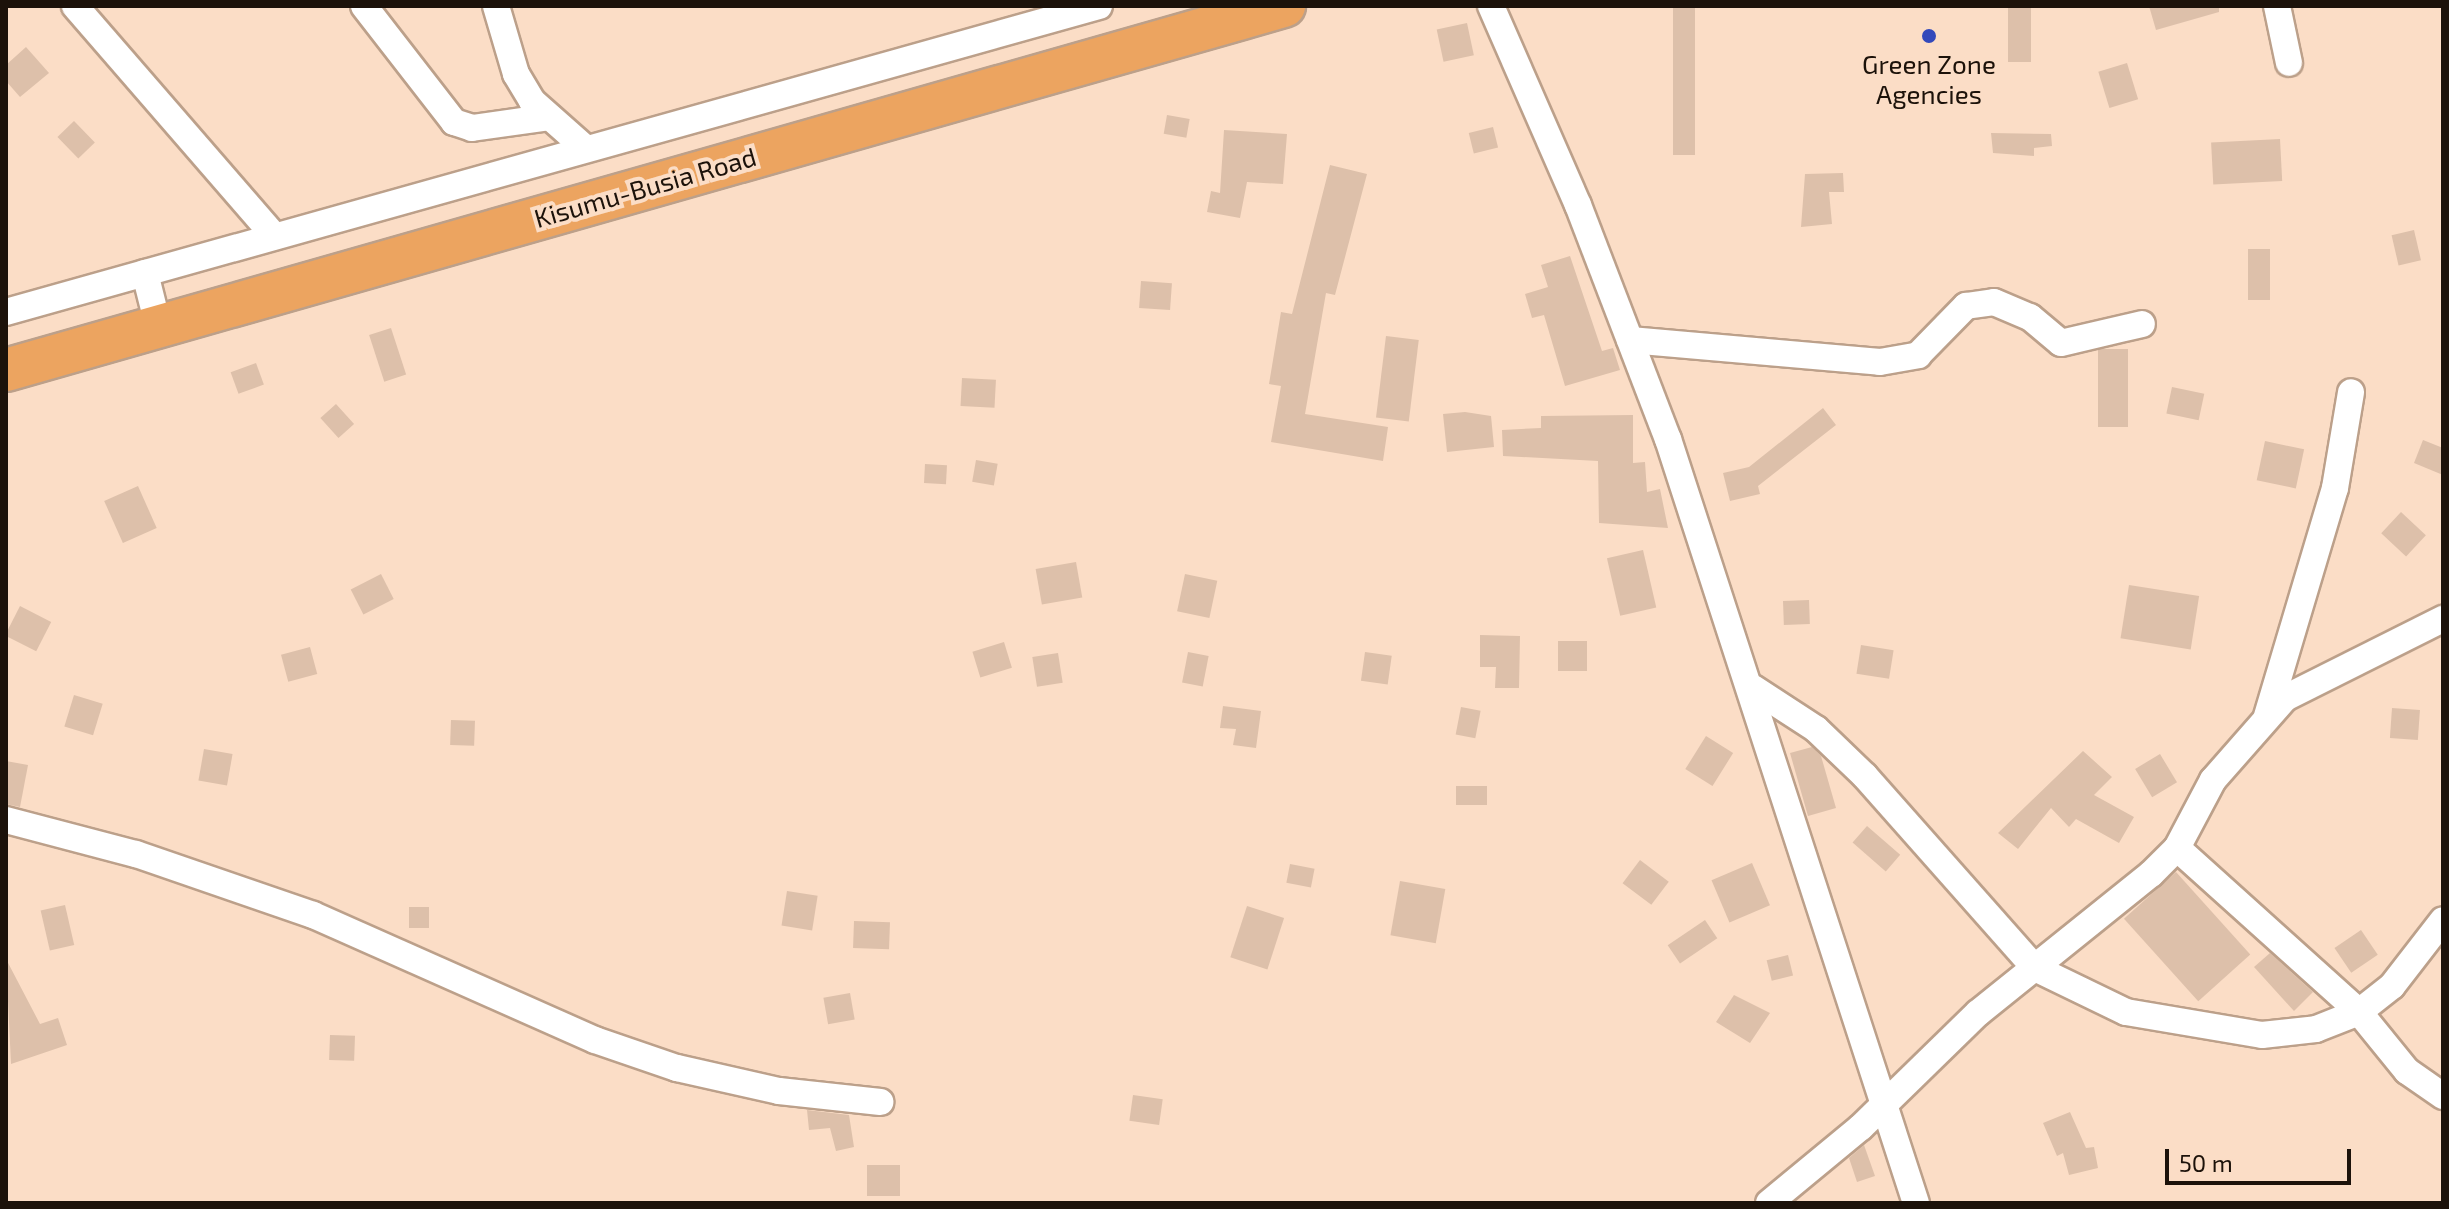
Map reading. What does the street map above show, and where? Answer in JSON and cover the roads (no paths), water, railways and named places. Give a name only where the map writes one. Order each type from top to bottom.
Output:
[{"type":"highway","name":"Kisumu-Busia Road","points":[[6,370],[1284,6]]},
{"type":"street","points":[[75,6],[274,236]]},
{"type":"street","points":[[364,6],[454,122],[472,128],[549,117]]},
{"type":"street","points":[[496,6],[516,74],[549,117],[584,147]]},
{"type":"street","points":[[6,312],[584,147],[1099,6]]},
{"type":"street","points":[[1491,6],[1630,340],[1753,688],[1916,1203]]},
{"type":"street","points":[[2277,6],[2289,63]]},
{"type":"street","points":[[145,273],[158,325]]},
{"type":"street","points":[[1630,340],[1880,362],[1918,355],[1966,306],[1994,302],[2030,317],[2061,343],[2142,324]]},
{"type":"street","points":[[2267,716],[2335,488],[2351,392]]},
{"type":"street","points":[[1769,1203],[2035,968],[2177,848],[2196,803],[2267,716],[2309,683],[2443,619]]},
{"type":"street","points":[[1753,688],[1816,729],[1865,776],[2035,968],[2126,1012],[2199,1029],[2262,1035],[2316,1029],[2359,1012],[2392,986],[2443,920]]},
{"type":"street","points":[[6,820],[136,854],[313,915],[595,1040],[677,1068],[779,1091],[880,1102]]},
{"type":"street","points":[[2177,848],[2359,1012],[2407,1071],[2443,1096]]},
{"type":"place","name":"Green Zone Agencies","points":[[1929,36]]}]
